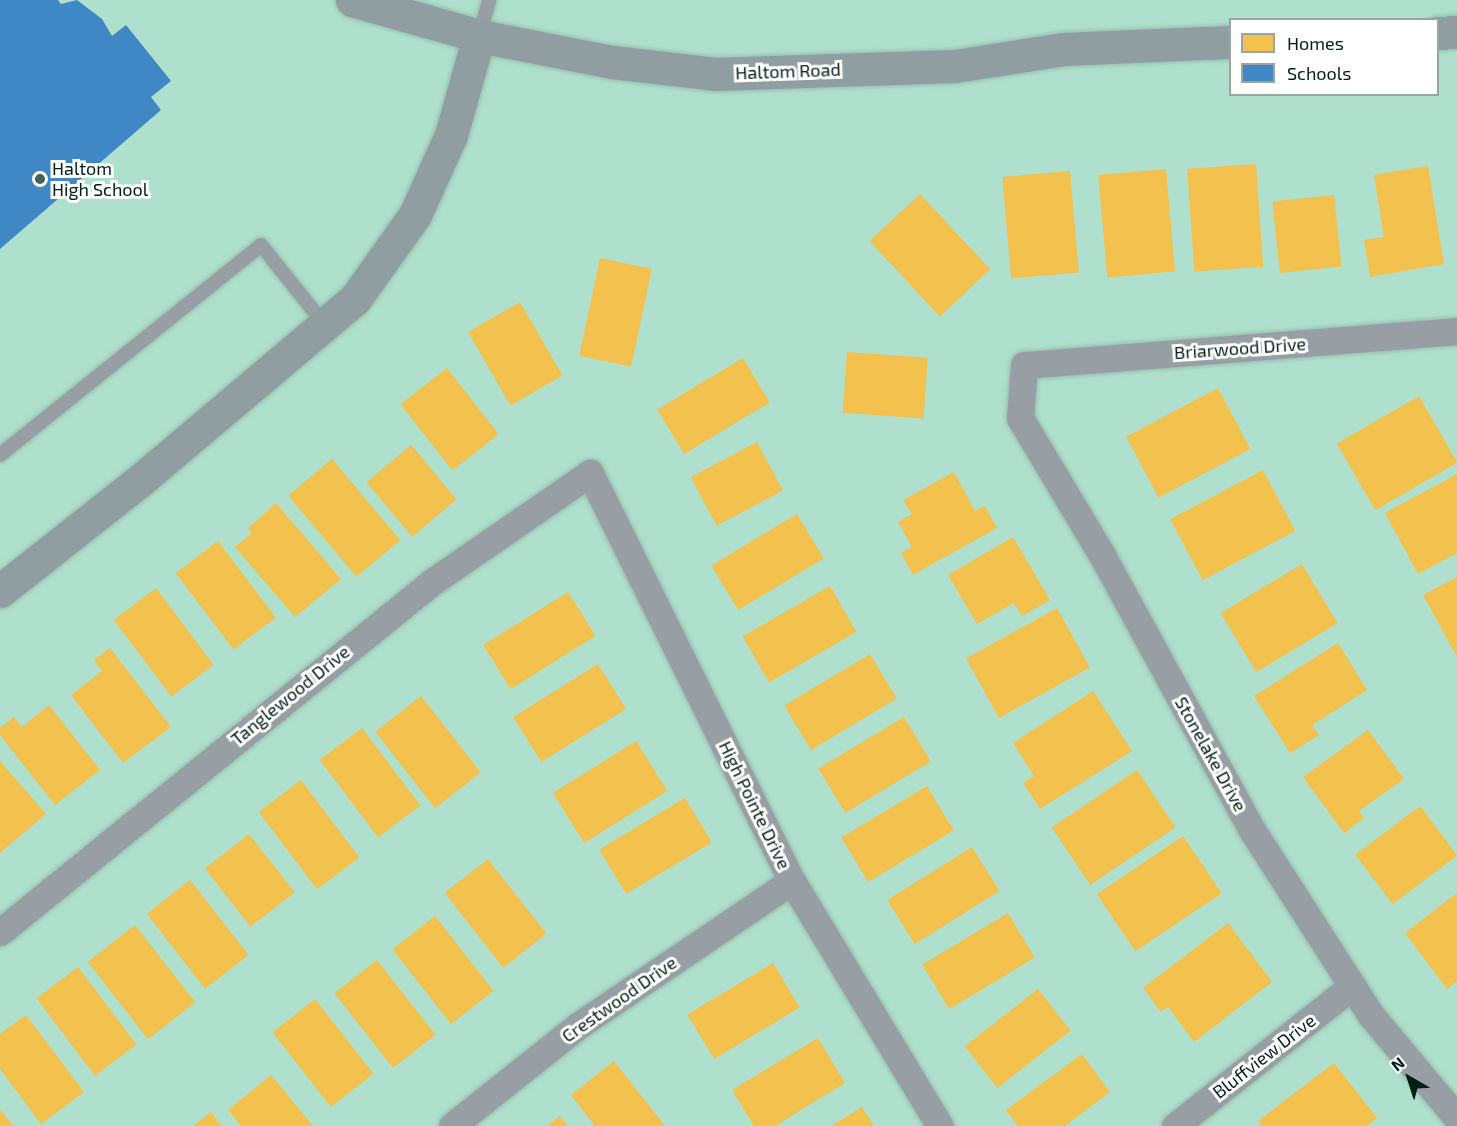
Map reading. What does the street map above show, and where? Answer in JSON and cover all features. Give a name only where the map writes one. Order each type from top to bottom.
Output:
[{"type":"main road","name":"Haltom Road","points":[[352,0],[479,36],[612,62],[715,74],[955,66],[1063,49],[1229,42]]},
{"type":"main road","points":[[1439,33],[1457,32]]},
{"type":"main road","points":[[0,591],[143,478],[355,299],[416,215],[451,135],[479,36]]},
{"type":"street","name":"Briarwood Drive","points":[[1024,365],[1457,332]]},
{"type":"street","name":"Stonelake Drive","points":[[1024,365],[1020,418],[1102,555],[1252,830],[1370,1014],[1457,1118]]},
{"type":"street","name":"High Pointe Drive","points":[[590,473],[792,881],[940,1126]]},
{"type":"street","name":"Tanglewood Drive","points":[[0,932],[343,651],[432,582],[590,473]]},
{"type":"street","name":"Crestwood Drive","points":[[452,1126],[579,1025],[792,881]]},
{"type":"street","name":"Bluffview Drive","points":[[1175,1126],[1352,986]]},
{"type":"lane","points":[[479,36],[489,0]]},
{"type":"lane","points":[[0,455],[261,245],[324,324]]},
{"type":"building: Homes","points":[[1256,164],[1263,267],[1194,272],[1187,169]]},
{"type":"building: Homes","points":[[1428,166],[1444,264],[1370,277],[1364,240],[1384,237],[1374,175]]},
{"type":"building: Homes","points":[[1166,169],[1175,272],[1107,278],[1098,175]]},
{"type":"building: Homes","points":[[1070,171],[1079,273],[1011,279],[1002,177]]},
{"type":"building: Homes","points":[[920,194],[990,269],[940,316],[870,241]]},
{"type":"building: Homes","points":[[1334,195],[1342,267],[1280,273],[1272,201]]},
{"type":"building: Homes","points":[[600,258],[652,269],[631,367],[579,356]]},
{"type":"building: Homes","points":[[520,302],[562,376],[511,406],[468,332]]},
{"type":"building: Homes","points":[[847,352],[928,358],[924,419],[843,413]]},
{"type":"building: Homes","points":[[743,358],[770,403],[684,454],[657,410]]},
{"type":"building: Homes","points":[[447,368],[499,434],[452,471],[401,404]]},
{"type":"building: Homes","points":[[1218,388],[1250,449],[1159,498],[1126,437]]},
{"type":"building: Homes","points":[[1419,396],[1457,463],[1375,510],[1337,444]]},
{"type":"building: Homes","points":[[757,442],[783,491],[717,526],[691,477]]},
{"type":"building: Homes","points":[[411,445],[457,499],[412,537],[367,482]]},
{"type":"building: Homes","points":[[332,459],[400,540],[356,577],[288,496]]},
{"type":"building: Homes","points":[[1263,470],[1295,531],[1203,580],[1170,519]]},
{"type":"building: Homes","points":[[954,472],[975,511],[985,506],[997,528],[913,575],[901,553],[912,547],[898,522],[912,514],[903,500]]},
{"type":"building: Homes","points":[[1457,474],[1457,553],[1418,574],[1385,513]]},
{"type":"building: Homes","points":[[276,503],[341,579],[295,617],[235,547],[252,533],[248,528]]},
{"type":"building: Homes","points":[[797,514],[824,559],[738,610],[711,566]]},
{"type":"building: Homes","points":[[1013,537],[1050,600],[1022,616],[1014,603],[977,624],[948,575]]},
{"type":"building: Homes","points":[[218,541],[276,618],[233,650],[176,573]]},
{"type":"building: Homes","points":[[1302,564],[1338,623],[1256,672],[1221,613]]},
{"type":"building: Homes","points":[[1457,577],[1457,657],[1423,595]]},
{"type":"building: Homes","points":[[830,586],[856,632],[769,682],[743,636]]},
{"type":"building: Homes","points":[[156,588],[214,665],[171,697],[114,620]]},
{"type":"building: Homes","points":[[568,592],[596,636],[511,689],[483,645]]},
{"type":"building: Homes","points":[[1057,608],[1090,667],[999,718],[966,658]]},
{"type":"building: Homes","points":[[1338,643],[1367,690],[1312,725],[1319,735],[1290,753],[1254,696]]},
{"type":"building: Homes","points":[[110,648],[171,727],[123,763],[71,695],[102,671],[94,660]]},
{"type":"building: Homes","points":[[870,654],[897,699],[811,750],[784,706]]},
{"type":"building: Homes","points":[[598,664],[626,709],[541,762],[513,717]]},
{"type":"building: Homes","points":[[1093,691],[1132,751],[1040,809],[1023,783],[1034,776],[1013,743]]},
{"type":"building: Homes","points":[[421,696],[481,772],[435,808],[375,732]]},
{"type":"building: Homes","points":[[49,705],[100,770],[55,805],[0,735],[0,728],[14,717],[22,727]]},
{"type":"building: Homes","points":[[904,717],[931,762],[845,813],[818,769]]},
{"type":"building: Homes","points":[[362,728],[420,805],[378,837],[320,760]]},
{"type":"building: Homes","points":[[1368,730],[1404,779],[1359,811],[1364,818],[1344,833],[1303,777]]},
{"type":"building: Homes","points":[[636,741],[667,791],[584,843],[553,793]]},
{"type":"building: Homes","points":[[0,761],[46,814],[0,853]]},
{"type":"building: Homes","points":[[1137,770],[1176,827],[1090,885],[1052,828]]},
{"type":"building: Homes","points":[[301,780],[359,857],[317,889],[259,812]]},
{"type":"building: Homes","points":[[927,786],[954,831],[868,882],[841,838]]},
{"type":"building: Homes","points":[[685,798],[712,843],[626,894],[599,850]]},
{"type":"building: Homes","points":[[1420,806],[1457,856],[1393,904],[1355,855]]},
{"type":"building: Homes","points":[[249,834],[295,892],[250,927],[205,868]]},
{"type":"building: Homes","points":[[1183,836],[1222,893],[1135,951],[1097,894]]},
{"type":"building: Homes","points":[[972,847],[1000,891],[915,944],[887,900]]},
{"type":"building: Homes","points":[[488,859],[546,934],[503,968],[445,893]]},
{"type":"building: Homes","points":[[190,880],[248,955],[205,989],[147,914]]},
{"type":"building: Homes","points":[[1457,893],[1457,981],[1447,989],[1405,933]]},
{"type":"building: Homes","points":[[1008,913],[1035,958],[949,1009],[922,965]]},
{"type":"building: Homes","points":[[435,916],[493,991],[451,1024],[392,949]]},
{"type":"building: Homes","points":[[1228,923],[1272,982],[1194,1042],[1168,1007],[1161,1012],[1143,988]]},
{"type":"building: Homes","points":[[135,925],[195,1002],[148,1039],[88,962]]},
{"type":"building: Homes","points":[[377,960],[435,1035],[393,1068],[334,993]]},
{"type":"building: Homes","points":[[773,963],[800,1008],[714,1059],[687,1015]]},
{"type":"building: Homes","points":[[78,967],[136,1044],[95,1076],[36,998]]},
{"type":"building: Homes","points":[[1038,989],[1071,1031],[997,1088],[965,1046]]},
{"type":"building: Homes","points":[[315,999],[373,1074],[331,1107],[272,1032]]},
{"type":"building: Homes","points":[[26,1015],[84,1092],[41,1124],[0,1069],[0,1034]]},
{"type":"building: Homes","points":[[818,1038],[845,1083],[775,1126],[754,1126],[732,1090]]},
{"type":"building: Homes","points":[[1082,1054],[1110,1092],[1065,1126],[1018,1126],[1006,1110]]},
{"type":"building: Homes","points":[[614,1061],[665,1126],[595,1126],[571,1095]]},
{"type":"building: Homes","points":[[1334,1063],[1377,1118],[1367,1126],[1262,1126],[1258,1121]]},
{"type":"building: Homes","points":[[271,1075],[313,1126],[241,1126],[228,1110]]},
{"type":"building: Homes","points":[[862,1107],[874,1126],[831,1126]]},
{"type":"building: Homes","points":[[0,1110],[14,1126],[0,1126]]},
{"type":"building: Homes","points":[[211,1112],[222,1126],[193,1126]]},
{"type":"building: Homes","points":[[560,1116],[568,1126],[547,1126]]},
{"type":"building: Schools","name":"Haltom High School","points":[[0,0],[58,0],[61,4],[77,0],[102,19],[112,36],[126,25],[171,81],[151,97],[161,110],[0,249]]},
{"type":"place","name":"Haltom High School","points":[[40,179]]}]
